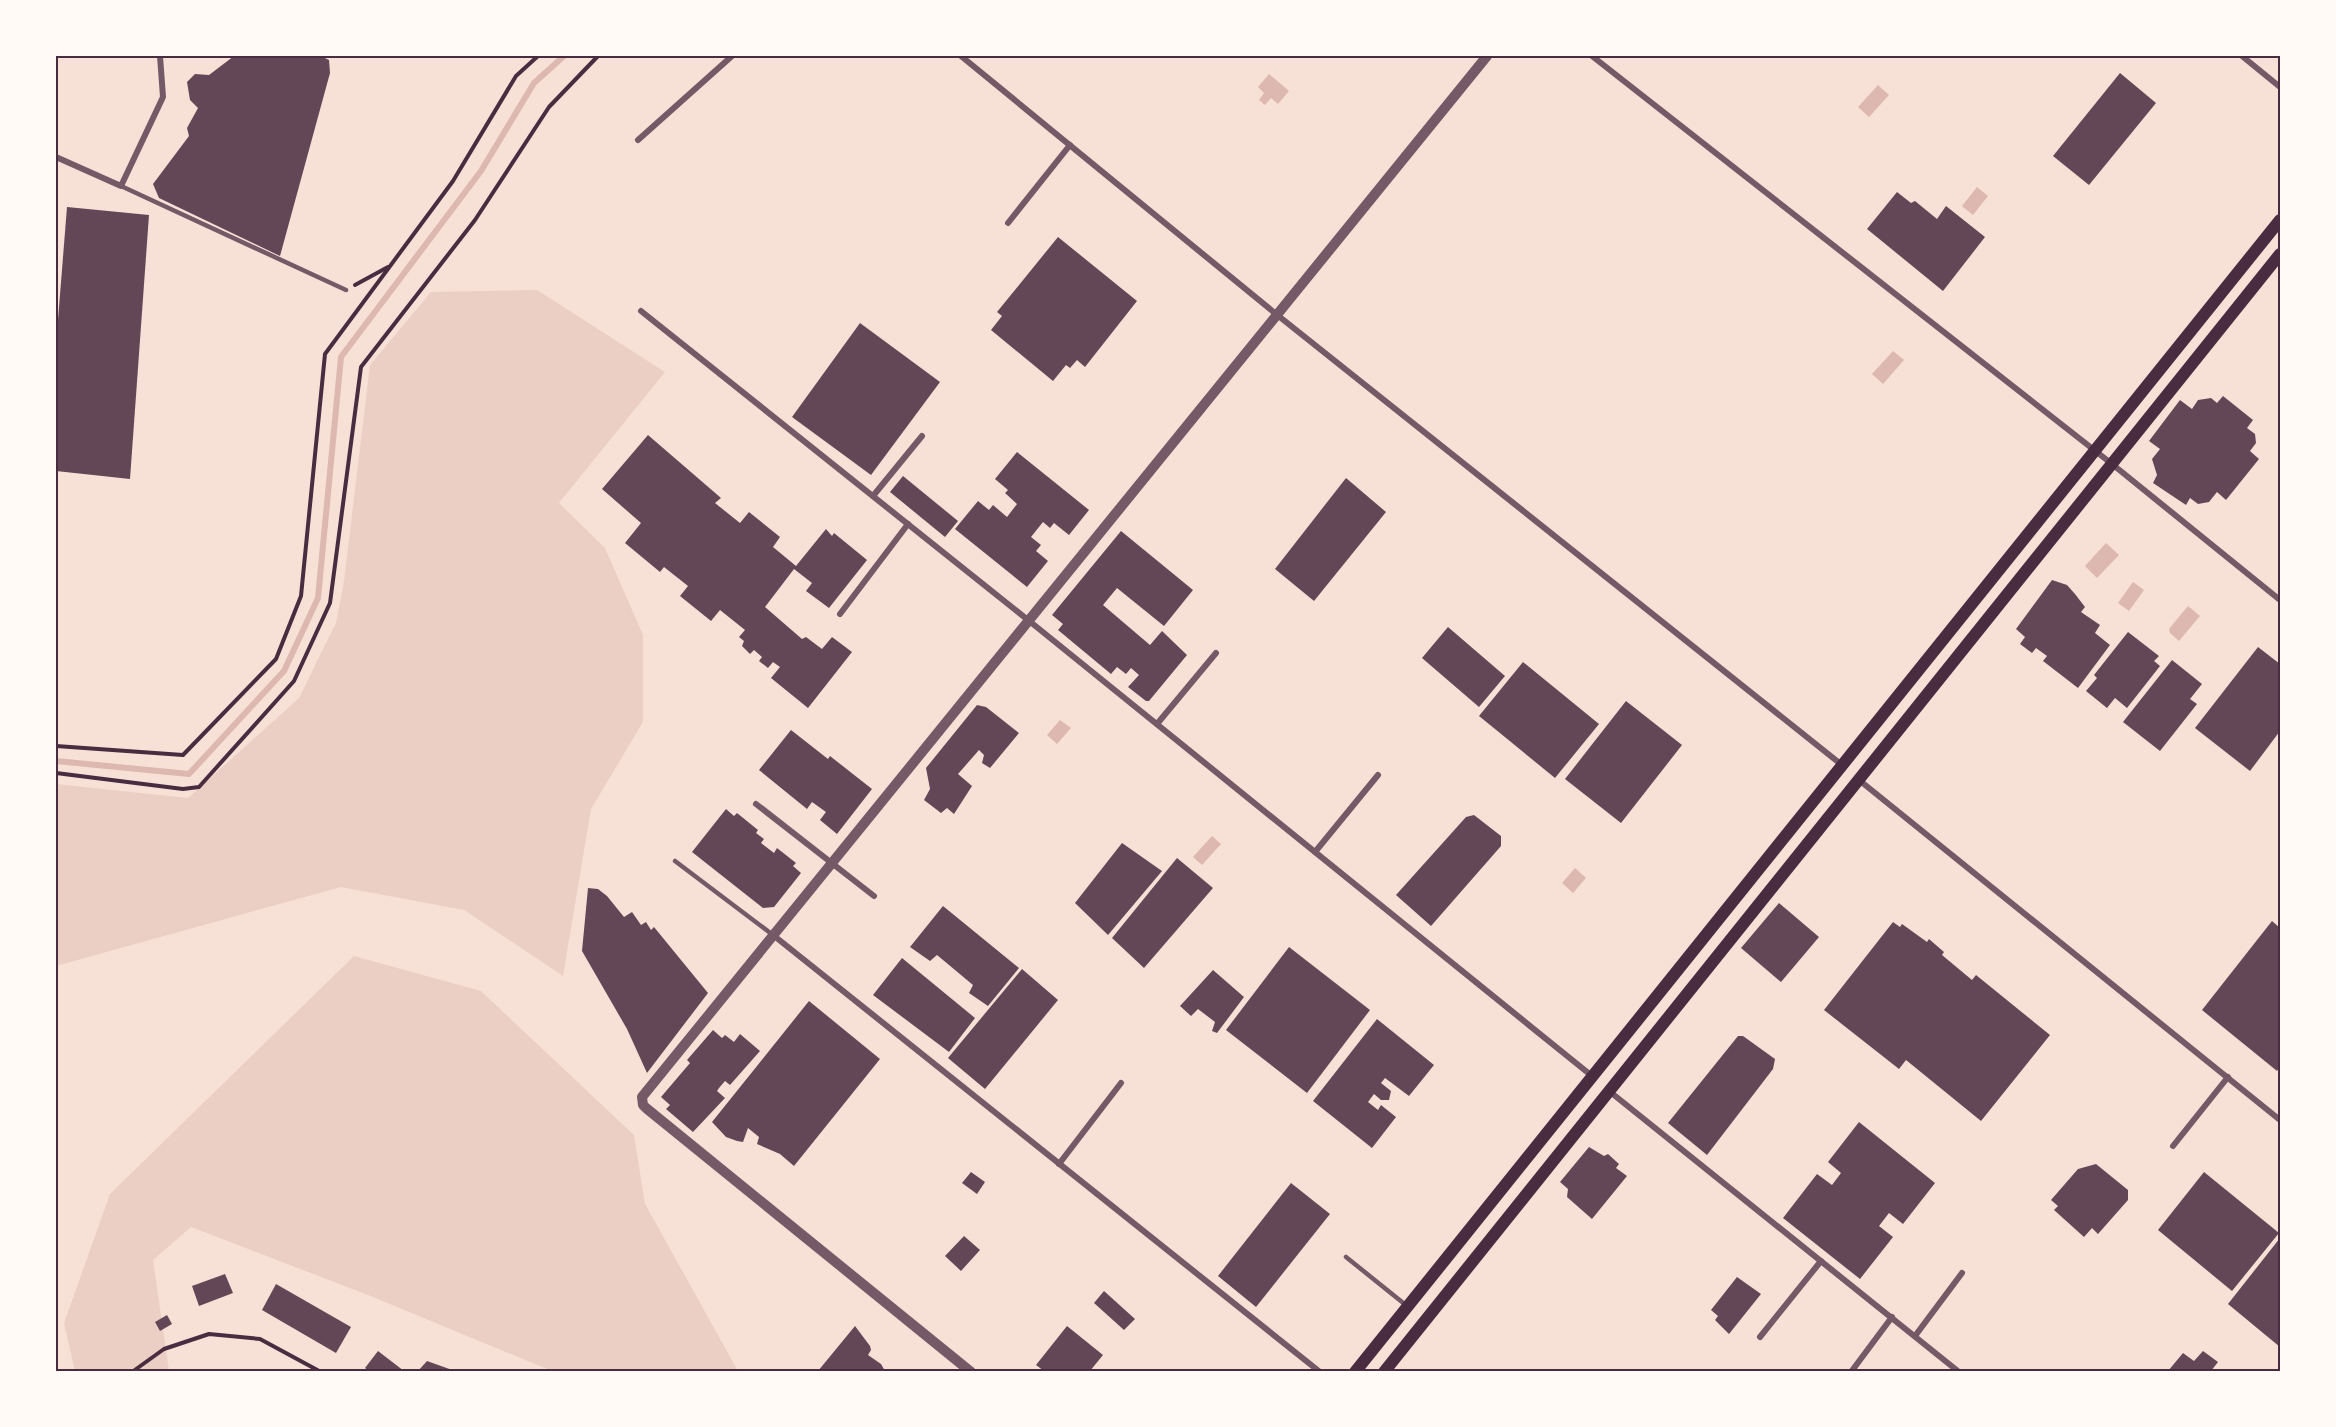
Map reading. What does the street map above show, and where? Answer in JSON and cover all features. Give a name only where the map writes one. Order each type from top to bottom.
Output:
[{"type":"main road","points":[[1355,1371],[2280,220]]},
{"type":"main road","points":[[1384,1371],[2280,254]]},
{"type":"main road","points":[[1842,765],[1859,780]]},
{"type":"main road","points":[[1592,1076],[1609,1091]]},
{"type":"street","points":[[56,157],[121,186],[163,97],[160,56]]},
{"type":"street","points":[[638,140],[732,56]]},
{"type":"street","points":[[961,56],[1276,314],[1842,765]]},
{"type":"street","points":[[970,1371],[646,1108],[642,1101],[644,1094],[1486,56]]},
{"type":"street","points":[[1592,56],[2112,464],[2280,600]]},
{"type":"street","points":[[2242,56],[2280,87]]},
{"type":"street","points":[[1008,223],[1070,145]]},
{"type":"street","points":[[640,311],[1028,620],[1592,1076]]},
{"type":"street","points":[[873,496],[922,436]]},
{"type":"street","points":[[840,614],[908,524]]},
{"type":"street","points":[[1157,724],[1216,653]]},
{"type":"street","points":[[1315,852],[1378,775]]},
{"type":"street","points":[[1859,780],[2280,1120]]},
{"type":"street","points":[[756,804],[874,896]]},
{"type":"street","points":[[772,935],[1320,1371]]},
{"type":"street","points":[[2173,1146],[2228,1077]]},
{"type":"street","points":[[1059,1164],[1122,1083]]},
{"type":"street","points":[[1609,1091],[1959,1371]]},
{"type":"street","points":[[1760,1337],[1821,1260]]},
{"type":"street","points":[[1915,1336],[1962,1273]]},
{"type":"street","points":[[1851,1371],[1892,1317]]},
{"type":"lane","points":[[121,186],[346,290]]},
{"type":"lane","points":[[675,861],[772,935]]},
{"type":"lane","points":[[1346,1257],[1407,1306]]},
{"type":"path","points":[[56,746],[183,754],[276,659],[301,596],[325,354],[453,181],[516,76],[538,56]]},
{"type":"path","points":[[56,774],[183,789],[199,787],[294,681],[330,603],[361,367],[475,220],[549,107],[598,56]]},
{"type":"path","points":[[346,290],[391,265]]},
{"type":"path","points":[[132,1371],[164,1349],[209,1334],[260,1340],[321,1371]]},
{"type":"shaded area","points":[[1269,74],[1289,91],[1278,104],[1271,98],[1265,105],[1259,100],[1264,93],[1258,87]]},
{"type":"shaded area","points":[[1878,85],[1889,95],[1869,117],[1858,107]]},
{"type":"shaded area","points":[[1977,187],[1988,196],[1973,215],[1962,206]]},
{"type":"shaded area","points":[[537,290],[665,372],[559,503],[605,548],[643,635],[643,722],[591,809],[563,976],[464,910],[341,887],[56,966],[56,784],[188,798],[299,698],[336,623],[344,581],[370,365],[431,292]]},
{"type":"shaded area","points":[[1893,351],[1904,360],[1883,384],[1872,374]]},
{"type":"shaded area","points":[[2106,543],[2119,555],[2097,578],[2085,566]]},
{"type":"shaded area","points":[[2133,582],[2144,590],[2129,611],[2118,603]]},
{"type":"shaded area","points":[[2188,606],[2200,616],[2179,641],[2169,629]]},
{"type":"shaded area","points":[[1060,720],[1071,728],[1057,744],[1047,735]]},
{"type":"shaded area","points":[[1212,836],[1221,844],[1202,865],[1193,857]]},
{"type":"shaded area","points":[[1575,868],[1586,878],[1573,893],[1562,883]]},
{"type":"shaded area","points":[[354,956],[481,991],[634,1135],[645,1204],[738,1371],[552,1371],[368,1295],[191,1227],[153,1260],[169,1371],[75,1371],[64,1323],[110,1194]]},
{"type":"building","points":[[234,56],[321,56],[329,60],[330,73],[280,256],[159,198],[153,184],[189,136],[187,128],[198,108],[190,100],[187,82],[195,74],[209,75]]},
{"type":"building","points":[[2120,73],[2156,103],[2089,185],[2053,156]]},
{"type":"building","points":[[1897,192],[1911,203],[1915,201],[1937,219],[1946,206],[1985,237],[1943,291],[1867,229]]},
{"type":"building","points":[[67,207],[149,215],[130,479],[56,471],[56,345]]},
{"type":"building","points":[[1058,237],[1137,301],[1085,367],[1077,360],[1070,368],[1066,365],[1053,381],[991,330],[1002,316],[997,312]]},
{"type":"building","points":[[860,323],[940,382],[871,475],[792,417]]},
{"type":"building","points":[[2223,396],[2253,420],[2247,428],[2255,434],[2256,443],[2250,451],[2259,459],[2226,500],[2217,492],[2209,502],[2198,504],[2190,498],[2186,505],[2153,483],[2157,475],[2152,459],[2160,449],[2149,441],[2180,400],[2192,409],[2198,400],[2211,398],[2217,403]]},
{"type":"building","points":[[648,435],[721,498],[715,503],[740,523],[749,512],[780,537],[773,547],[796,566],[826,529],[832,536],[834,533],[867,560],[829,608],[806,591],[812,583],[794,569],[765,607],[802,639],[806,637],[822,649],[832,637],[852,652],[808,708],[771,678],[780,667],[773,662],[768,668],[759,661],[762,657],[754,650],[750,654],[742,646],[744,641],[739,637],[745,630],[720,610],[711,621],[680,596],[688,586],[664,567],[660,572],[625,543],[641,523],[602,489]]},
{"type":"building","points":[[1017,452],[1089,510],[1069,535],[1054,523],[1050,528],[1043,522],[1031,537],[1041,545],[1036,551],[1048,561],[1027,587],[955,529],[978,501],[989,510],[993,505],[1007,517],[1017,504],[1005,493],[1008,490],[995,479]]},
{"type":"building","points":[[903,476],[958,521],[945,537],[890,492]]},
{"type":"building","points":[[1346,478],[1386,512],[1314,601],[1275,569]]},
{"type":"building","points":[[1121,531],[1193,590],[1164,626],[1117,588],[1103,605],[1150,645],[1162,631],[1187,655],[1149,701],[1128,687],[1139,675],[1131,668],[1126,674],[1117,667],[1111,674],[1058,630],[1063,624],[1052,615]]},
{"type":"building","points":[[2052,580],[2067,585],[2085,607],[2081,612],[2100,625],[2095,633],[2110,645],[2078,688],[2043,661],[2047,656],[2036,648],[2032,653],[2020,644],[2025,637],[2016,629]]},
{"type":"building","points":[[1448,627],[1505,676],[1479,707],[1422,658]]},
{"type":"building","points":[[2128,632],[2159,656],[2154,661],[2160,666],[2127,708],[2115,698],[2107,708],[2086,691],[2097,678],[2094,675]]},
{"type":"building","points":[[2258,647],[2280,664],[2280,731],[2250,771],[2195,728]]},
{"type":"building","points":[[2172,660],[2202,684],[2190,699],[2197,704],[2160,751],[2123,722]]},
{"type":"building","points":[[1523,662],[1599,724],[1555,778],[1479,716]]},
{"type":"building","points":[[1626,701],[1682,745],[1621,823],[1565,779]]},
{"type":"building","points":[[977,705],[986,707],[1019,733],[990,768],[982,763],[984,755],[979,750],[958,774],[972,786],[954,814],[947,808],[941,813],[924,800],[930,789],[926,768]]},
{"type":"building","points":[[791,730],[828,759],[830,756],[872,789],[837,834],[820,820],[826,812],[812,802],[807,809],[759,770]]},
{"type":"building","points":[[726,809],[734,816],[737,813],[758,830],[756,833],[764,839],[761,843],[774,853],[777,848],[796,863],[793,866],[801,873],[774,907],[763,908],[692,852]]},
{"type":"building","points":[[1474,815],[1501,836],[1501,846],[1431,926],[1396,895],[1466,817]]},
{"type":"building","points":[[1122,843],[1162,871],[1108,935],[1075,903]]},
{"type":"building","points":[[1177,858],[1213,888],[1144,968],[1112,938]]},
{"type":"building","points":[[588,888],[598,889],[607,896],[624,917],[632,912],[641,925],[646,922],[651,930],[654,927],[708,993],[647,1073],[627,1029],[582,951]]},
{"type":"building","points":[[1779,903],[1819,937],[1781,982],[1741,948]]},
{"type":"building","points":[[943,906],[1019,968],[988,1006],[969,993],[973,985],[937,955],[930,961],[910,947]]},
{"type":"building","points":[[2272,921],[2280,928],[2280,1066],[2277,1071],[2202,1010]]},
{"type":"building","points":[[1893,922],[1900,927],[1902,924],[1927,942],[1929,939],[1944,952],[1942,955],[1972,980],[1976,975],[2050,1035],[1981,1121],[1906,1060],[1899,1069],[1824,1010]]},
{"type":"building","points":[[1289,947],[1370,1010],[1307,1093],[1226,1030]]},
{"type":"building","points":[[902,958],[975,1018],[949,1052],[873,995]]},
{"type":"building","points":[[1022,969],[1058,1000],[985,1089],[948,1058]]},
{"type":"building","points":[[1213,970],[1244,997],[1217,1033],[1212,1031],[1215,1022],[1198,1009],[1191,1016],[1180,1006]]},
{"type":"building","points":[[809,1001],[880,1059],[794,1166],[780,1154],[757,1144],[759,1137],[748,1128],[743,1142],[737,1141],[726,1137],[712,1122]]},
{"type":"building","points":[[1377,1019],[1434,1065],[1409,1096],[1385,1078],[1381,1083],[1391,1091],[1389,1100],[1381,1100],[1374,1094],[1368,1102],[1378,1110],[1381,1105],[1396,1117],[1372,1148],[1313,1101]]},
{"type":"building","points":[[713,1030],[722,1038],[725,1035],[734,1042],[740,1034],[760,1051],[730,1085],[725,1081],[719,1088],[717,1091],[725,1098],[693,1132],[666,1109],[670,1105],[661,1097],[690,1063],[687,1060]]},
{"type":"building","points":[[1738,1036],[1743,1036],[1775,1059],[1773,1069],[1707,1155],[1668,1123]]},
{"type":"building","points":[[1859,1122],[1935,1183],[1903,1224],[1889,1213],[1879,1226],[1893,1237],[1860,1279],[1783,1218],[1817,1174],[1832,1185],[1841,1173],[1828,1162]]},
{"type":"building","points":[[1589,1147],[1604,1156],[1608,1154],[1619,1164],[1616,1168],[1627,1176],[1592,1219],[1567,1197],[1568,1189],[1560,1182]]},
{"type":"building","points":[[2096,1164],[2128,1190],[2128,1200],[2098,1234],[2092,1228],[2084,1237],[2054,1210],[2058,1206],[2051,1200],[2078,1169]]},
{"type":"building","points":[[971,1172],[985,1182],[977,1194],[962,1183]]},
{"type":"building","points":[[2204,1172],[2279,1233],[2232,1291],[2158,1230]]},
{"type":"building","points":[[1291,1183],[1330,1214],[1256,1307],[1218,1276]]},
{"type":"building","points":[[964,1236],[980,1250],[961,1271],[945,1256]]},
{"type":"building","points":[[2280,1238],[2280,1347],[2228,1304]]},
{"type":"building","points":[[225,1274],[233,1293],[199,1306],[192,1286]]},
{"type":"building","points":[[1737,1277],[1761,1294],[1729,1334],[1715,1320],[1718,1316],[1711,1310]]},
{"type":"building","points":[[276,1284],[351,1327],[336,1353],[262,1310]]},
{"type":"building","points":[[1104,1291],[1135,1319],[1124,1330],[1094,1303]]},
{"type":"building","points":[[167,1315],[172,1324],[160,1331],[155,1322]]},
{"type":"building","points":[[855,1326],[870,1346],[871,1350],[868,1355],[881,1364],[885,1371],[818,1371]]},
{"type":"building","points":[[1067,1326],[1103,1355],[1090,1371],[1044,1371],[1036,1365]]},
{"type":"building","points":[[378,1351],[404,1371],[369,1371],[365,1368]]},
{"type":"building","points":[[2203,1351],[2218,1362],[2211,1371],[2168,1371],[2183,1353],[2194,1361]]},
{"type":"building","points":[[427,1361],[455,1371],[418,1371]]},
{"type":"waterway","points":[[56,761],[189,774],[284,671],[318,598],[341,357],[481,171],[534,83],[564,56]]}]
